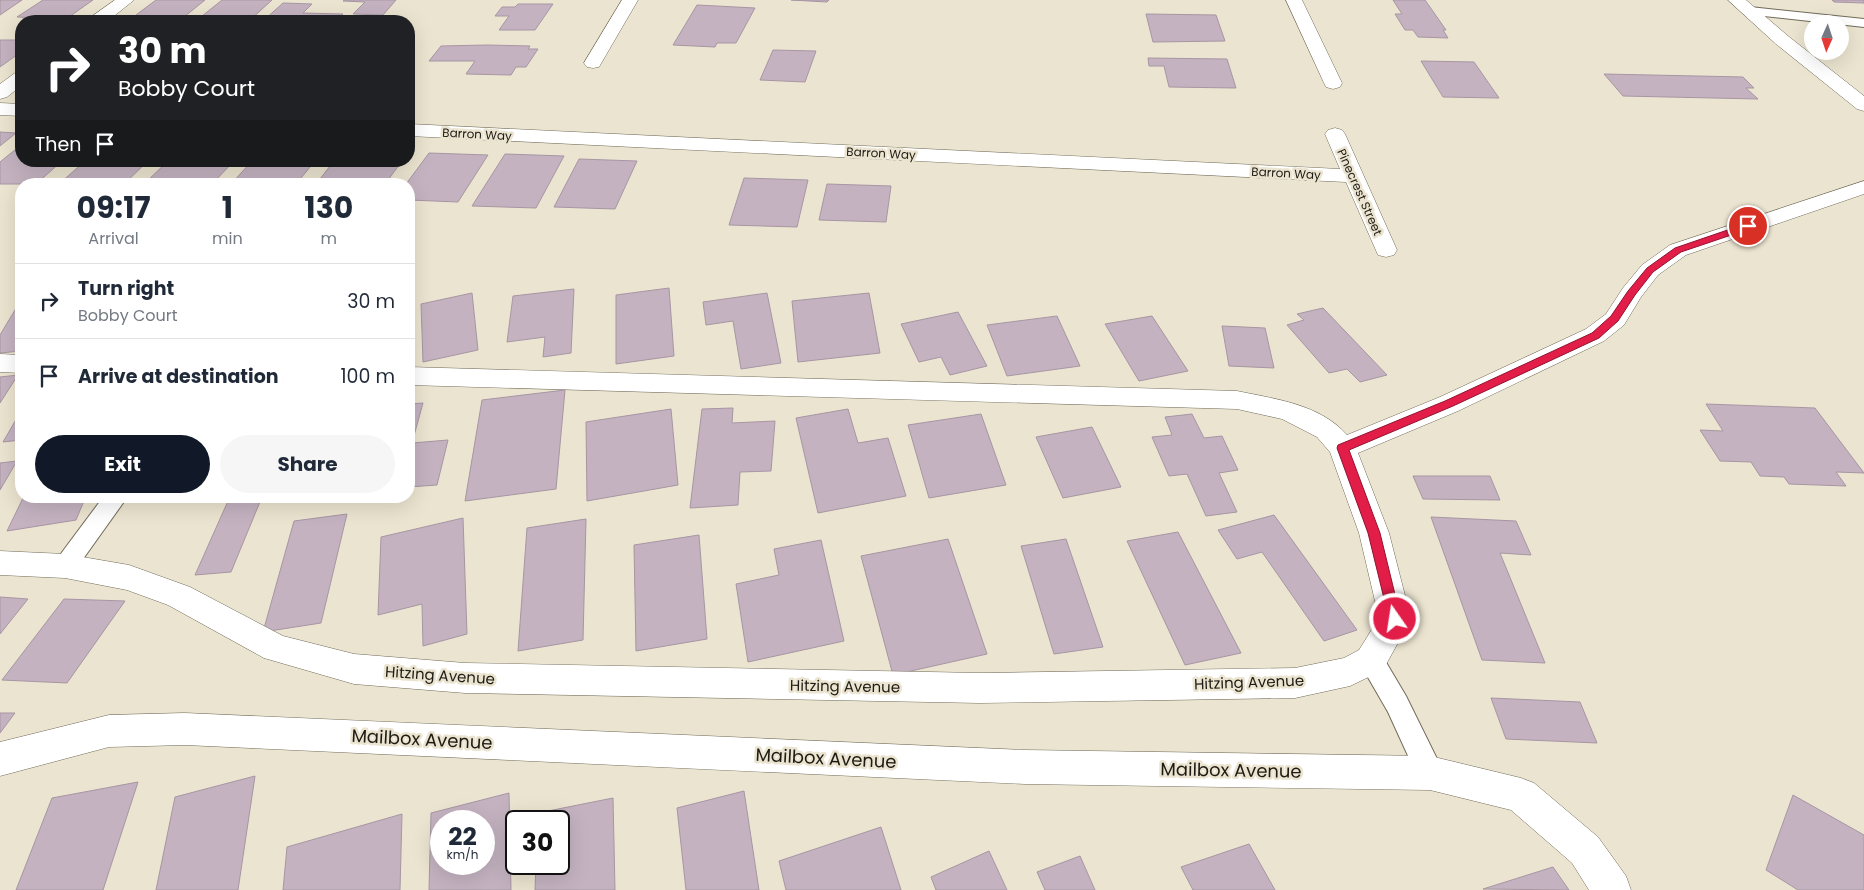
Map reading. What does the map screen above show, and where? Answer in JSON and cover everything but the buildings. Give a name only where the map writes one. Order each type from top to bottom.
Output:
[{"type":"street","points":[[105,15],[126,0]]},
{"type":"street","points":[[593,63],[630,0]]},
{"type":"street","points":[[1294,0],[1333,82]]},
{"type":"street","points":[[1736,0],[1782,40],[1863,104]]},
{"type":"street","points":[[0,93],[15,82]]},
{"type":"street","points":[[0,109],[15,110]]},
{"type":"street","name":"Barron Way","points":[[415,130],[1354,176]]},
{"type":"street","name":"Pinecrest Street","points":[[1335,134],[1386,250]]},
{"type":"street","points":[[1342,448],[1449,404],[1595,335],[1615,319],[1631,293],[1650,270],[1678,250],[1864,187]]},
{"type":"street","points":[[0,363],[15,364]]},
{"type":"street","points":[[415,376],[1237,400],[1289,411],[1327,430],[1342,448],[1374,533],[1395,619],[1371,660]]},
{"type":"street","name":"Hitzing Avenue","points":[[0,563],[65,566],[129,578],[179,596],[276,648],[354,669],[465,678],[980,688],[1296,684],[1350,671],[1371,660]]},
{"type":"street","name":"Mailbox Avenue","points":[[0,759],[109,731],[185,728],[1025,767],[1430,773],[1520,795],[1586,850],[1612,890]]},
{"type":"lane","points":[[1750,11],[1864,23]]},
{"type":"lane","points":[[65,566],[112,503]]},
{"type":"lane","points":[[1371,660],[1398,704],[1430,773]]},
{"type":"route","points":[[1395,619],[1374,533],[1342,448],[1449,404],[1595,335],[1615,319],[1631,293],[1650,270],[1678,250],[1748,226]]}]
